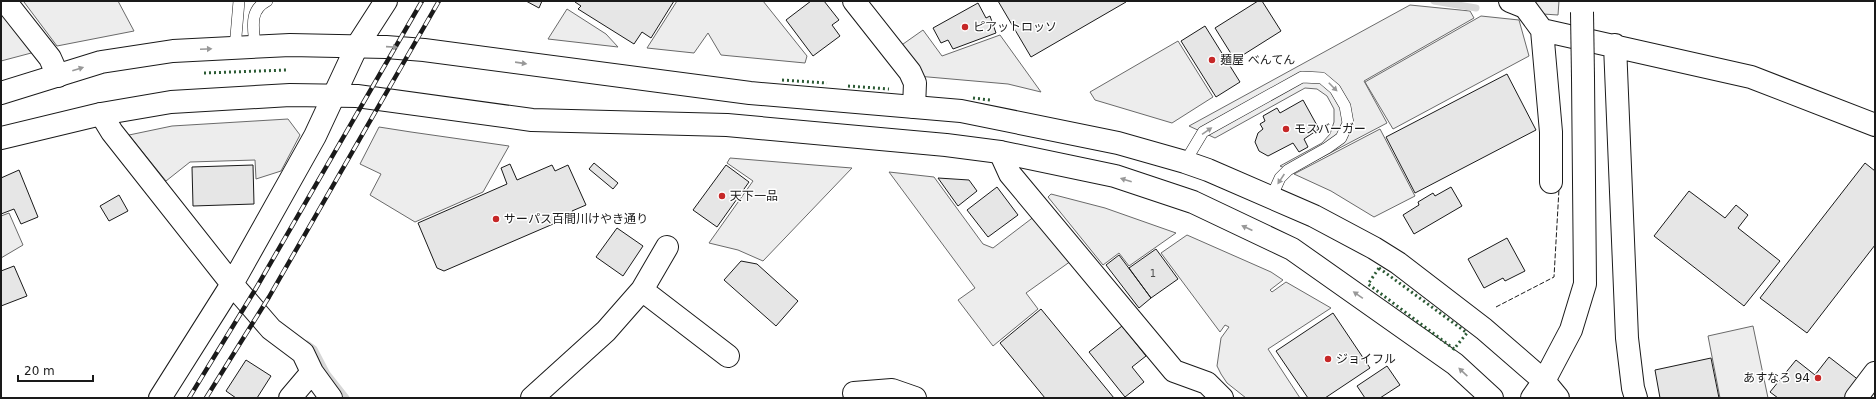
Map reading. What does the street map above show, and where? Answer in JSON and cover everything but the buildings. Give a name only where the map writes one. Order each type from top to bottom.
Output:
[{"type":"street","points":[[5,1],[50,58],[58,76]]},
{"type":"street","points":[[160,398],[232,284],[315,136],[358,46],[386,1]]},
{"type":"street","points":[[854,1],[910,72],[915,83],[914,107]]},
{"type":"street","points":[[1510,1],[1525,7],[1542,30],[1552,132],[1551,182]]},
{"type":"street","points":[[1538,390],[1571,330],[1585,284],[1582,7]]},
{"type":"street","points":[[1542,30],[1615,45],[1751,77],[1875,125]]},
{"type":"street","points":[[1615,45],[1627,338],[1633,388],[1636,398]]},
{"type":"street","points":[[1,93],[101,62],[174,50],[358,46],[424,50],[750,93],[961,111],[1118,143],[1185,162],[1320,220],[1374,248],[1398,263],[1484,329],[1538,390],[1558,398]]},
{"type":"street","points":[[1,138],[101,114],[171,102],[290,95],[357,96],[532,120],[727,124],[939,144],[1000,152],[1114,176],[1193,202],[1292,249],[1455,364],[1492,398]]},
{"type":"street","points":[[101,114],[112,132],[232,284],[271,329],[303,353],[312,372],[331,398]]},
{"type":"street","points":[[1000,152],[1010,174],[1174,371],[1207,384],[1222,398]]},
{"type":"street","points":[[532,398],[606,331],[642,290],[668,247]]},
{"type":"street","points":[[642,290],[728,356]]},
{"type":"street","points":[[290,398],[312,372]]},
{"type":"street","points":[[1856,398],[1875,373]]},
{"type":"street","points":[[854,392],[892,390],[915,398]]},
{"type":"lane","points":[[245,48],[255,5],[266,1]]},
{"type":"lane","points":[[238,2],[245,48]]},
{"type":"lane","points":[[1185,162],[1203,132],[1302,77],[1322,78],[1336,89],[1345,106],[1348,123],[1341,138],[1327,148],[1288,170],[1280,178],[1271,198]]},
{"type":"shaded area","points":[[118,1],[134,31],[57,46],[24,2]]},
{"type":"shaded area","points":[[677,1],[763,1],[807,56],[805,63],[721,55],[708,33],[694,53],[647,48]]},
{"type":"shaded area","points":[[1534,1],[1559,1],[1558,15],[1543,14]]},
{"type":"shaded area","points":[[1410,5],[1470,11],[1474,18],[1364,81],[1387,123],[1294,172],[1280,166],[1322,143],[1330,134],[1334,122],[1334,109],[1327,96],[1317,89],[1305,88],[1215,138],[1189,126]]},
{"type":"shaded area","points":[[1,8],[35,52],[1,61]]},
{"type":"shaded area","points":[[567,9],[606,34],[618,47],[548,39]]},
{"type":"shaded area","points":[[1481,16],[1519,20],[1529,56],[1393,129],[1365,82]]},
{"type":"shaded area","points":[[923,30],[942,56],[1000,35],[1041,92],[1008,84],[917,76],[896,49]]},
{"type":"shaded area","points":[[1178,41],[1213,97],[1172,123],[1095,100],[1090,92]]},
{"type":"shaded area","points":[[288,119],[300,135],[281,171],[256,179],[255,160],[190,162],[166,181],[129,135],[172,126]]},
{"type":"shaded area","points":[[379,127],[509,146],[483,192],[415,222],[370,195],[381,174],[360,164]]},
{"type":"shaded area","points":[[1380,129],[1415,196],[1374,217],[1331,191],[1294,174]]},
{"type":"shaded area","points":[[730,158],[852,168],[763,261],[738,250],[709,243],[753,181],[727,163]]},
{"type":"shaded area","points":[[889,172],[934,177],[983,244],[993,248],[1035,216],[1071,261],[1026,293],[1038,309],[993,346],[958,300],[975,288]]},
{"type":"shaded area","points":[[1051,194],[1105,208],[1176,233],[1129,266],[1119,253],[1103,265],[1048,197]]},
{"type":"shaded area","points":[[9,213],[23,245],[1,258],[1,216]]},
{"type":"shaded area","points":[[1187,235],[1271,272],[1283,280],[1270,290],[1272,292],[1286,282],[1331,308],[1268,349],[1300,398],[1246,398],[1227,383],[1217,366],[1221,338],[1229,327],[1225,325],[1220,332],[1161,253]]},
{"type":"shaded area","points":[[1753,326],[1768,398],[1720,398],[1708,336]]},
{"type":"waterway","points":[[1434,1],[1476,8]]},
{"type":"waterway","points":[[307,344],[314,349],[327,374],[346,398]]},
{"type":"railway","points":[[189,398],[255,290],[422,1]]},
{"type":"railway","points":[[206,398],[269,297],[439,1]]},
{"type":"hedge","points":[[204,73],[287,70]]},
{"type":"hedge","points":[[782,80],[827,83]]},
{"type":"hedge","points":[[848,86],[889,89]]},
{"type":"hedge","points":[[973,98],[990,100]]},
{"type":"hedge","points":[[1379,268],[1467,333],[1454,349],[1368,284],[1379,268]]},
{"type":"fence","points":[[1496,307],[1554,277],[1559,189]]},
{"type":"place","name":"ピアットロッソ","points":[[965,27]]},
{"type":"place","name":"麺屋 べんてん","points":[[1212,60]]},
{"type":"place","name":"モスバーガー","points":[[1286,129]]},
{"type":"place","name":"天下一品","points":[[722,196]]},
{"type":"place","name":"サーパス百間川けやき通り","points":[[496,219]]},
{"type":"place","name":"ジョイフル","points":[[1328,359]]},
{"type":"place","name":"あすなろ 94","points":[[1818,378]]}]
